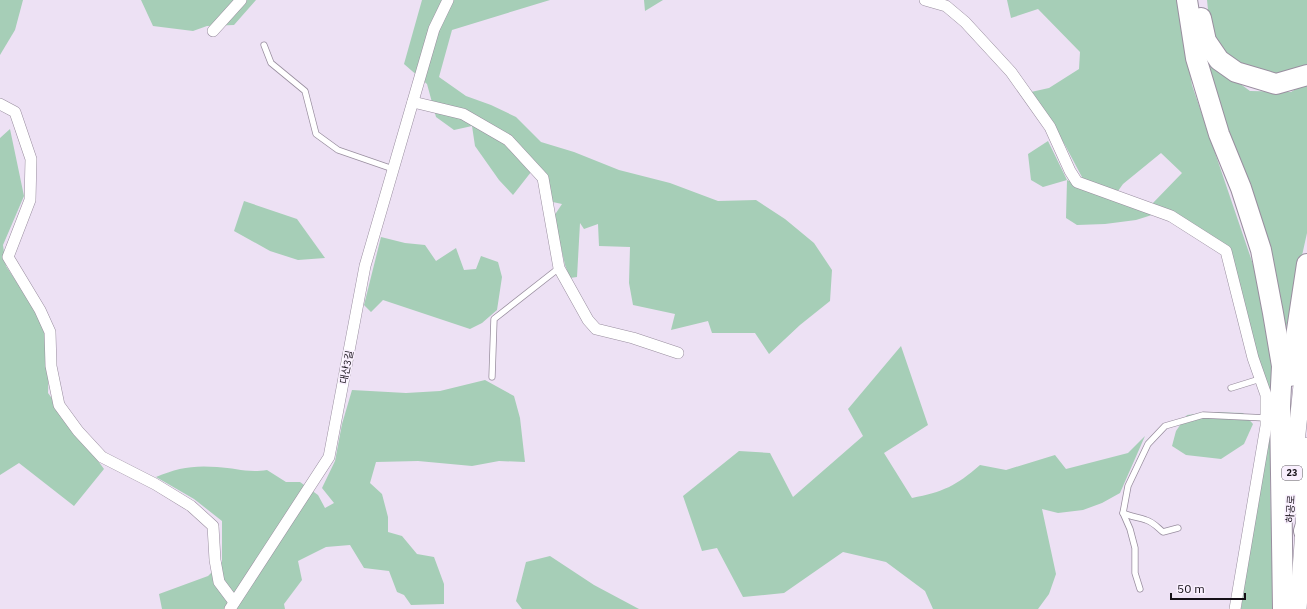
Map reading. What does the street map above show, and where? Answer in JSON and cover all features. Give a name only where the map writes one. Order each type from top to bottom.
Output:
[{"type":"highway","points":[[1187,0],[1196,58],[1219,134],[1242,188],[1263,257],[1282,366],[1280,406],[1283,609]]},
{"type":"highway","points":[[1200,0],[1201,21],[1206,41],[1219,60],[1236,72],[1276,84],[1307,75]]},
{"type":"highway","points":[[1281,484],[1291,363],[1307,264]]},
{"type":"main road","name":"하공로","points":[[1289,609],[1289,507],[1307,338]]},
{"type":"main road","name":"하공로","points":[[1298,609],[1305,526],[1307,446]]},
{"type":"street","points":[[213,31],[241,0]]},
{"type":"street","name":"대산3길","points":[[232,606],[329,456],[365,266],[434,29],[448,0]]},
{"type":"street","points":[[925,0],[946,6],[965,22],[1011,72],[1050,127],[1078,182],[1171,216],[1226,250],[1260,379],[1266,395],[1266,418],[1253,508],[1235,609]]},
{"type":"street","points":[[413,102],[463,114],[508,140],[543,178],[559,268],[588,320],[596,329],[633,338],[678,353]]},
{"type":"street","points":[[0,104],[15,112],[31,159],[30,200],[8,257],[40,310],[50,332],[51,366],[59,404],[78,431],[102,457],[154,484],[191,506],[214,526],[215,560],[219,582],[232,606]]},
{"type":"lane","points":[[264,45],[271,63],[305,91],[316,134],[338,150],[393,169]]},
{"type":"lane","points":[[492,377],[494,319],[559,268]]},
{"type":"lane","points":[[1231,388],[1260,379]]},
{"type":"lane","points":[[1140,589],[1135,574],[1135,548],[1130,529],[1123,513],[1128,486],[1148,444],[1165,426],[1203,415],[1266,418]]},
{"type":"lane","points":[[1123,513],[1134,519],[1144,519],[1152,522],[1163,532],[1178,528]]},
{"type":"green space","points":[[0,0],[23,0],[15,30],[0,55]]},
{"type":"green space","points":[[141,0],[256,0],[234,25],[207,26],[193,31],[153,26]]},
{"type":"green space","points":[[422,0],[550,0],[452,30],[439,77],[466,96],[491,105],[516,117],[541,142],[574,152],[619,170],[670,183],[718,201],[756,200],[785,219],[814,243],[832,270],[830,301],[800,325],[769,354],[755,333],[712,333],[708,321],[671,330],[675,314],[633,305],[629,283],[630,247],[599,246],[598,224],[584,229],[580,223],[577,277],[570,278],[565,265],[554,216],[562,204],[548,201],[535,167],[513,195],[499,180],[475,146],[472,126],[454,130],[436,117],[427,84],[404,64]]},
{"type":"green space","points":[[644,0],[663,0],[645,11]]},
{"type":"green space","points":[[1007,0],[1178,0],[1192,85],[1259,282],[1277,389],[1270,477],[1273,609],[1241,609],[1252,529],[1266,387],[1231,252],[1152,204],[1182,173],[1161,153],[1123,184],[1118,191],[1083,179],[1065,145],[1031,92],[1049,88],[1079,69],[1080,52],[1038,9],[1011,18]]},
{"type":"green space","points":[[1207,0],[1307,0],[1307,66],[1278,74],[1241,67],[1211,39]]},
{"type":"green space","points":[[1205,58],[1250,91],[1291,92],[1307,82],[1307,233],[1286,328],[1255,210],[1214,95]]},
{"type":"green space","points":[[10,129],[24,196],[3,245],[6,266],[50,332],[48,393],[104,469],[74,506],[19,463],[0,475],[0,138]]},
{"type":"green space","points":[[1048,141],[1067,180],[1043,187],[1031,180],[1028,154]]},
{"type":"green space","points":[[1067,180],[1103,196],[1155,214],[1136,220],[1105,224],[1077,225],[1066,218]]},
{"type":"green space","points":[[244,201],[297,219],[325,258],[298,260],[270,251],[234,231]]},
{"type":"green space","points":[[381,237],[405,243],[425,245],[436,261],[456,248],[464,270],[476,269],[481,256],[498,262],[502,277],[497,310],[482,323],[470,329],[383,300],[371,312],[364,305]]},
{"type":"green space","points":[[901,346],[928,425],[884,453],[912,498],[949,487],[964,478],[980,465],[1006,470],[1055,455],[1066,469],[1128,453],[1145,436],[1120,493],[1102,503],[1083,510],[1058,513],[1042,509],[1056,574],[1049,594],[1038,609],[933,609],[925,591],[886,562],[843,552],[784,593],[743,597],[717,548],[702,551],[683,496],[739,451],[770,453],[793,497],[863,436],[848,409]]},
{"type":"green space","points":[[485,380],[514,396],[520,418],[525,462],[499,461],[472,466],[418,461],[376,462],[370,483],[382,494],[388,517],[388,532],[402,536],[417,554],[434,557],[444,584],[444,604],[411,605],[404,595],[397,592],[389,571],[364,568],[350,545],[326,547],[298,561],[302,580],[284,604],[285,609],[162,609],[159,594],[208,576],[222,562],[222,521],[194,499],[156,477],[178,469],[200,466],[247,471],[267,470],[286,482],[300,482],[318,495],[325,508],[334,503],[322,488],[335,461],[342,424],[352,390],[406,393],[440,391]]},
{"type":"green space","points":[[1211,412],[1243,413],[1253,424],[1244,444],[1221,459],[1186,455],[1172,446],[1176,431],[1187,415]]},
{"type":"green space","points":[[550,556],[594,585],[639,609],[522,609],[516,601],[526,562]]}]
